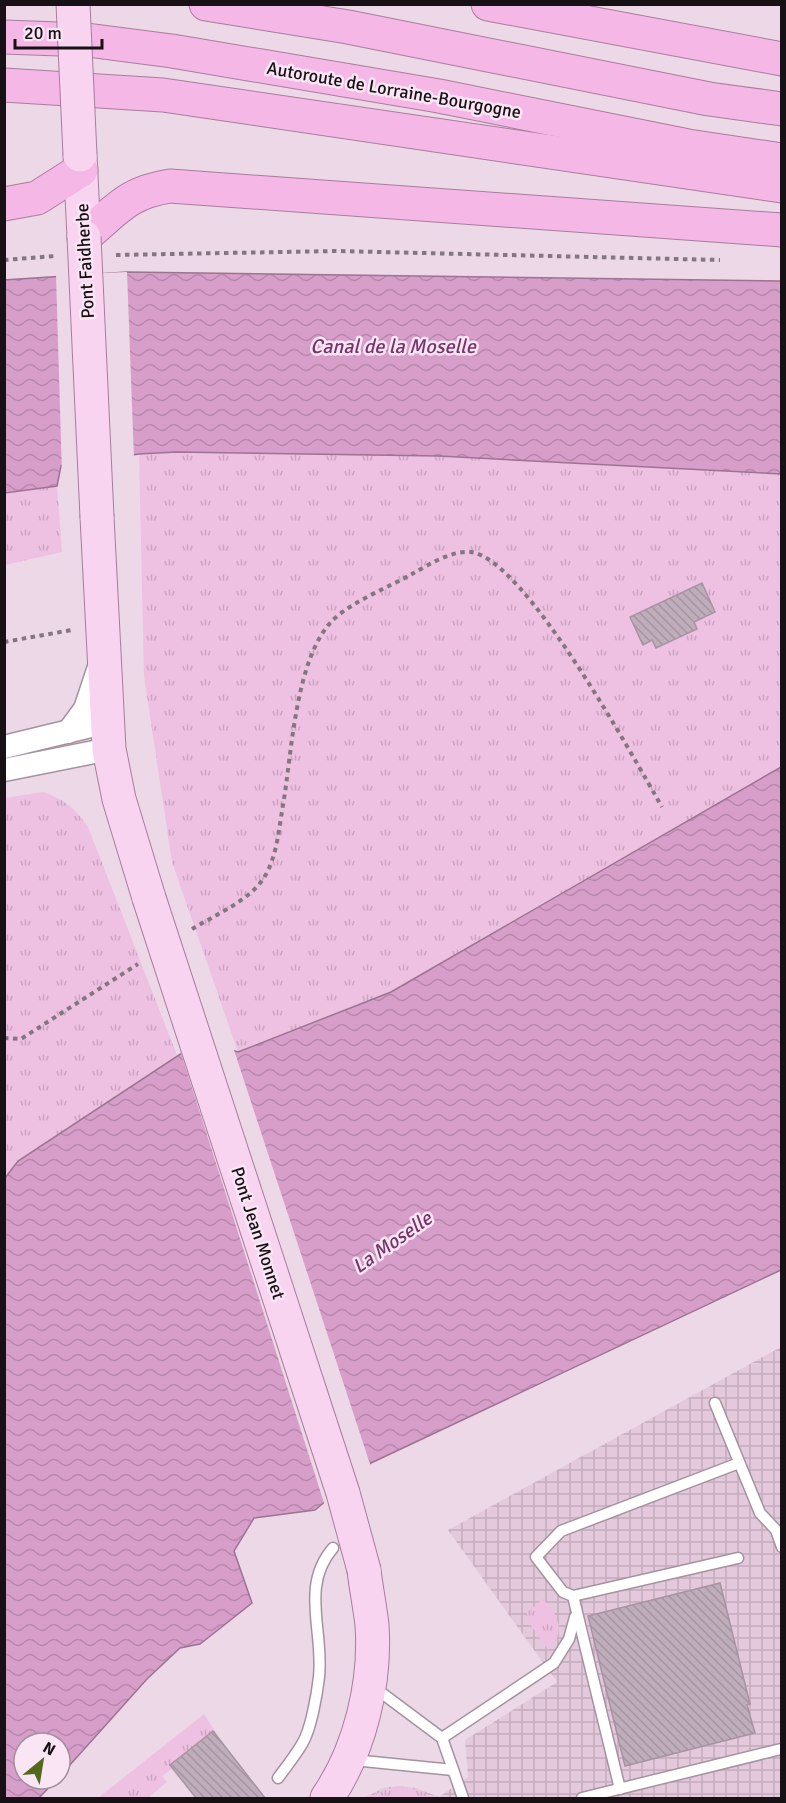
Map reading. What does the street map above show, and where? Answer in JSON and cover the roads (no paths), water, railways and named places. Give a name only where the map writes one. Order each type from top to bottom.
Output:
[{"type":"highway","points":[[206,4],[348,27],[709,99],[782,110]]},
{"type":"highway","points":[[488,4],[779,58]]},
{"type":"highway","name":"Autoroute de Lorraine-Bourgogne","points":[[4,37],[87,40],[172,51],[439,96],[688,146],[782,160]]},
{"type":"highway","points":[[4,85],[163,95],[782,186]]},
{"type":"highway","points":[[4,204],[37,198],[81,163]]},
{"type":"highway","points":[[75,246],[125,201],[145,190],[170,186],[782,230]]},
{"type":"main road","name":"Pont Faidherbe","points":[[74,4],[81,163],[75,246],[97,517],[108,736]]},
{"type":"main road","name":"Pont Jean Monnet","points":[[108,736],[119,799],[149,898],[343,1493],[364,1570],[372,1626],[370,1684],[362,1721],[347,1760],[327,1798]]},
{"type":"street","points":[[68,732],[85,709],[103,644]]},
{"type":"street","points":[[4,747],[68,732],[108,736]]},
{"type":"street","points":[[4,770],[108,736]]},
{"type":"lane","points":[[715,1403],[760,1513],[776,1530],[782,1547]]},
{"type":"lane","points":[[738,1558],[573,1596],[563,1592],[536,1557],[561,1531],[739,1463]]},
{"type":"lane","points":[[278,1778],[304,1743],[312,1712],[319,1677],[319,1629],[313,1598],[319,1568],[333,1548]]},
{"type":"lane","points":[[573,1596],[620,1789]]},
{"type":"lane","points":[[442,1738],[554,1663],[569,1639],[576,1614]]},
{"type":"lane","points":[[370,1684],[442,1738],[463,1798]]},
{"type":"lane","points":[[582,1798],[781,1750],[782,1738]]},
{"type":"lane","points":[[347,1760],[453,1770]]},
{"type":"water","name":"Canal de la Moselle","points":[[127,272],[781,281],[781,474],[439,456],[176,452],[139,454],[61,466],[57,486],[5,493],[4,280]]},
{"type":"water","name":"La Moselle","points":[[781,767],[781,1270],[371,1463],[315,1510],[254,1518],[234,1551],[252,1603],[200,1644],[180,1648],[147,1679],[72,1763],[72,1731],[12,1731],[12,1791],[46,1791],[39,1798],[5,1798],[5,1178],[18,1161],[185,1051],[212,1043],[238,1052],[391,992]]}]
